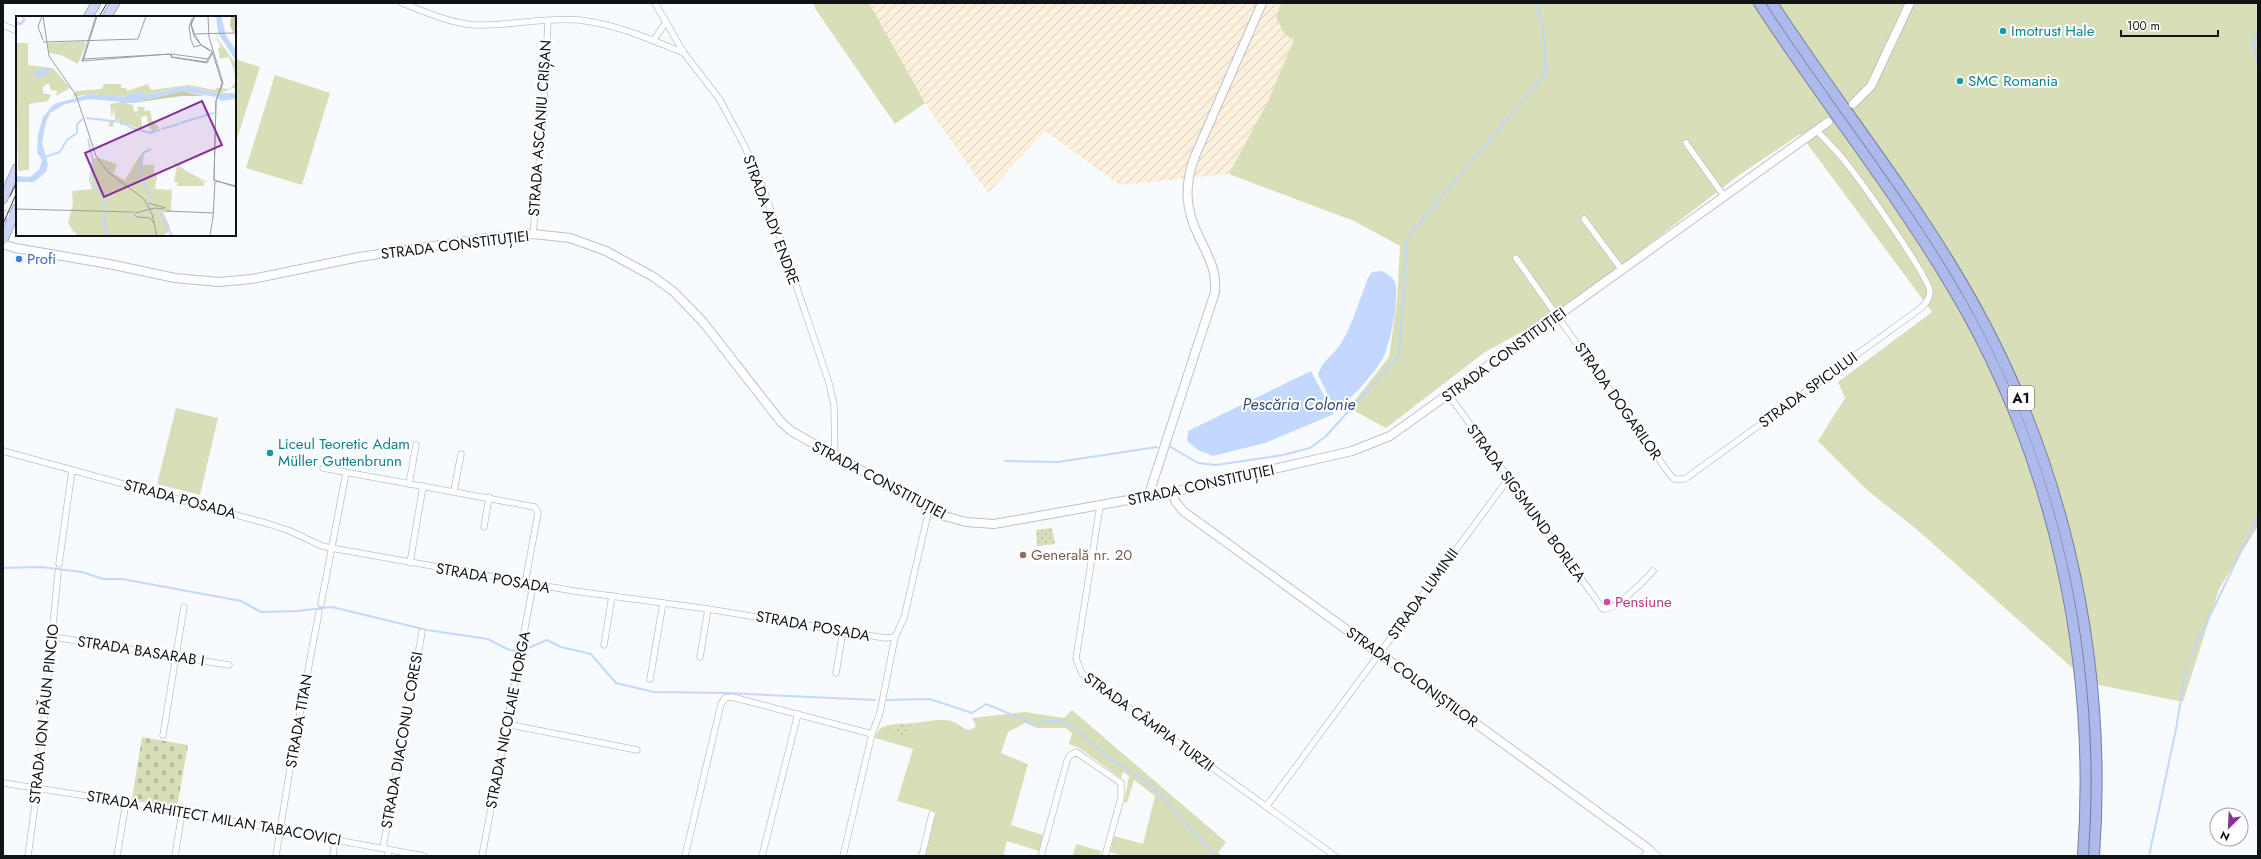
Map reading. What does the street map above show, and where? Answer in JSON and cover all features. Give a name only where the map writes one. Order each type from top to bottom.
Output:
[{"type":"highway","name":"A1","points":[[1759,3],[1898,204],[1949,283],[1992,362],[2024,437],[2055,535],[2068,590],[2077,647],[2086,745],[2083,856]]},
{"type":"highway","name":"A1","points":[[1772,3],[1911,202],[1951,264],[2006,365],[2038,443],[2071,551],[2088,645],[2097,751],[2094,856]]},
{"type":"main road","points":[[89,16],[96,3]]},
{"type":"main road","points":[[108,16],[115,3]]},
{"type":"main road","points":[[3,199],[16,170]]},
{"type":"main road","points":[[3,240],[16,210]]},
{"type":"street","points":[[402,3],[450,20],[475,25],[577,20],[596,23],[653,41],[684,53]]},
{"type":"street","name":"STRADA ADY ENDRE","points":[[655,3],[684,53],[726,110],[763,187],[829,383],[835,415],[835,457]]},
{"type":"street","points":[[1148,497],[1215,292],[1216,281],[1213,264],[1193,224],[1188,210],[1187,182],[1195,156],[1262,3]]},
{"type":"street","points":[[1853,104],[1871,86],[1910,3]]},
{"type":"street","name":"STRADA ASCANIU CRIȘAN","points":[[533,234],[543,120],[548,21]]},
{"type":"street","points":[[653,41],[666,22]]},
{"type":"street","points":[[3,25],[16,31]]},
{"type":"street","name":"STRADA CONSTITUȚIEI","points":[[3,244],[15,248],[109,264],[174,278],[219,282],[271,276],[360,257],[487,238],[533,234],[560,236],[594,246],[628,263],[669,288],[683,299],[703,322],[781,422],[791,431],[929,509],[966,522],[994,524],[1173,492],[1326,458],[1372,444],[1396,432],[1449,395],[1828,122]]},
{"type":"street","name":"STRADA SPICULUI","points":[[1682,480],[1921,308],[1929,296],[1928,286],[1906,248],[1847,164],[1816,130]]},
{"type":"street","points":[[1686,143],[1724,196]]},
{"type":"street","points":[[3,213],[13,218]]},
{"type":"street","points":[[1584,219],[1622,270]]},
{"type":"street","name":"STRADA DOGARILOR","points":[[1516,258],[1668,472],[1674,479],[1682,480]]},
{"type":"street","name":"STRADA SIGSMUND BORLEA","points":[[1449,395],[1605,610],[1628,594],[1653,571]]},
{"type":"street","points":[[409,484],[416,445]]},
{"type":"street","name":"STRADA POSADA","points":[[3,451],[290,530],[331,548],[533,585],[708,609],[885,638],[895,637]]},
{"type":"street","points":[[454,491],[461,454]]},
{"type":"street","points":[[323,468],[454,491],[535,508],[538,513],[525,583]]},
{"type":"street","points":[[59,564],[72,470]]},
{"type":"street","points":[[321,604],[346,472]]},
{"type":"street","name":"STRADA LUMINII","points":[[1266,807],[1509,478]]},
{"type":"street","points":[[410,563],[423,486]]},
{"type":"street","name":"STRADA COLONIȘTILOR","points":[[1173,492],[1175,501],[1184,511],[1379,653],[1648,853],[1658,856]]},
{"type":"street","points":[[484,526],[489,498]]},
{"type":"street","name":"STRADA CÂMPIA TURZII","points":[[1100,506],[1076,658],[1082,674],[1335,856]]},
{"type":"street","points":[[843,856],[872,734],[880,713],[895,637],[904,618],[929,509]]},
{"type":"street","name":"STRADA ION PĂUN PINCIO","points":[[28,856],[38,788],[58,572]]},
{"type":"street","name":"STRADA NICOLAIE HORGA","points":[[482,856],[533,585]]},
{"type":"street","points":[[604,645],[612,596]]},
{"type":"street","points":[[650,679],[663,603]]},
{"type":"street","points":[[163,735],[184,607]]},
{"type":"street","points":[[700,657],[708,609]]},
{"type":"street","name":"STRADA TITAN","points":[[276,856],[319,612]]},
{"type":"street","points":[[836,673],[843,631]]},
{"type":"street","name":"STRADA DIACONU CORESI","points":[[388,856],[386,849],[422,632]]},
{"type":"street","name":"STRADA BASARAB I","points":[[53,637],[229,665]]},
{"type":"street","points":[[685,856],[721,704],[725,698],[732,697],[872,734]]},
{"type":"street","points":[[762,856],[798,714]]},
{"type":"street","points":[[506,724],[637,750]]},
{"type":"street","points":[[1041,856],[1067,760],[1069,756],[1076,752],[1122,783],[1121,798],[1105,856]]},
{"type":"street","name":"STRADA ARHITECT MILAN TABACOVICI","points":[[3,783],[126,802],[424,856]]},
{"type":"street","points":[[117,856],[126,802]]},
{"type":"street","points":[[175,856],[182,812]]},
{"type":"street","points":[[922,856],[932,814]]},
{"type":"street","points":[[333,856],[335,840]]},
{"type":"shaded area","points":[[869,3],[1281,3],[1276,17],[1294,39],[1268,101],[1229,174],[1120,185],[1045,131],[988,193],[925,103]]},
{"type":"green space","points":[[813,3],[869,3],[925,103],[895,124],[816,10]]},
{"type":"green space","points":[[1281,3],[2258,3],[2258,526],[2219,589],[2183,702],[2089,683],[1921,533],[1867,490],[1818,441],[1845,398],[1838,382],[1932,312],[1800,134],[1738,176],[1602,280],[1543,320],[1485,352],[1386,428],[1349,408],[1389,357],[1397,301],[1400,246],[1354,221],[1229,174],[1268,101],[1294,39],[1285,35],[1276,17]]},
{"type":"green space","points":[[236,59],[260,67],[236,142]]},
{"type":"green space","points":[[275,75],[330,93],[302,185],[246,168]]},
{"type":"green space","points":[[176,408],[218,418],[200,495],[157,484]]},
{"type":"green space","points":[[1052,528],[1055,544],[1037,546],[1036,530]]},
{"type":"green space","points":[[1072,710],[1226,842],[1218,853],[1222,856],[1124,856],[1110,852],[1114,836],[1143,844],[1155,796],[1134,780],[1127,803],[1124,802],[1129,776],[1123,772],[1121,778],[1079,748],[1069,744],[1072,733],[1066,728],[1037,728],[1025,723],[1008,732],[1001,753],[1028,764],[1011,825],[1043,835],[1039,851],[1007,841],[1003,856],[925,856],[936,812],[897,801],[913,749],[875,738],[880,729],[885,726],[896,724],[893,737],[909,737],[913,723],[947,720],[955,722],[969,730],[976,726],[972,718],[1025,712],[1064,718]]},
{"type":"green space","points":[[913,723],[909,737],[893,737],[896,724]]},
{"type":"green space","points":[[142,737],[188,745],[177,807],[132,799]]},
{"type":"green space","points":[[1076,844],[1101,851],[1100,856],[1073,856]]},
{"type":"water","points":[[1381,271],[1392,278],[1395,282],[1396,289],[1394,321],[1389,343],[1383,358],[1375,370],[1357,392],[1340,406],[1332,403],[1318,375],[1322,366],[1337,349],[1344,338],[1368,278],[1372,272]]},
{"type":"water","name":"Pescăria Colonie","points":[[1311,371],[1334,414],[1265,443],[1213,456],[1198,450],[1187,441],[1188,431]]},
{"type":"waterway","points":[[1169,446],[1198,463],[1216,465],[1283,455],[1310,448],[1325,437],[1399,356],[1407,238],[1546,73],[1543,26],[1536,3]]},
{"type":"waterway","points":[[2258,32],[2253,41],[2258,67]]},
{"type":"waterway","points":[[1005,461],[1058,462],[1157,447]]},
{"type":"waterway","points":[[2190,657],[2258,516]]},
{"type":"waterway","points":[[3,568],[41,567],[82,572],[103,579],[122,579],[241,601],[261,612],[297,611],[332,607],[427,630],[488,639],[507,649],[515,651]]},
{"type":"waterway","points":[[526,649],[547,640],[561,647],[591,654],[616,683],[654,692],[727,693],[875,700]]},
{"type":"waterway","points":[[2149,856],[2176,729],[2187,664]]},
{"type":"waterway","points":[[886,700],[930,699],[972,713],[986,704],[1032,723],[1062,720],[1082,734],[1109,758],[1151,785],[1215,856]]},
{"type":"tram line","points":[[100,16],[107,3]]},
{"type":"tram line","points":[[10,196],[16,184]]},
{"type":"tram line","points":[[3,224],[16,194]]},
{"type":"place","name":"Imotrust Hale","points":[[2003,31]]},
{"type":"place","name":"SMC Romania","points":[[1960,81]]},
{"type":"place","name":"Profi","points":[[19,259]]},
{"type":"place","name":"Liceul Teoretic Adam Müller Guttenbrunn","points":[[270,453]]},
{"type":"place","name":"Generală nr. 20","points":[[1023,555]]},
{"type":"place","name":"Pensiune","points":[[1607,602]]}]
